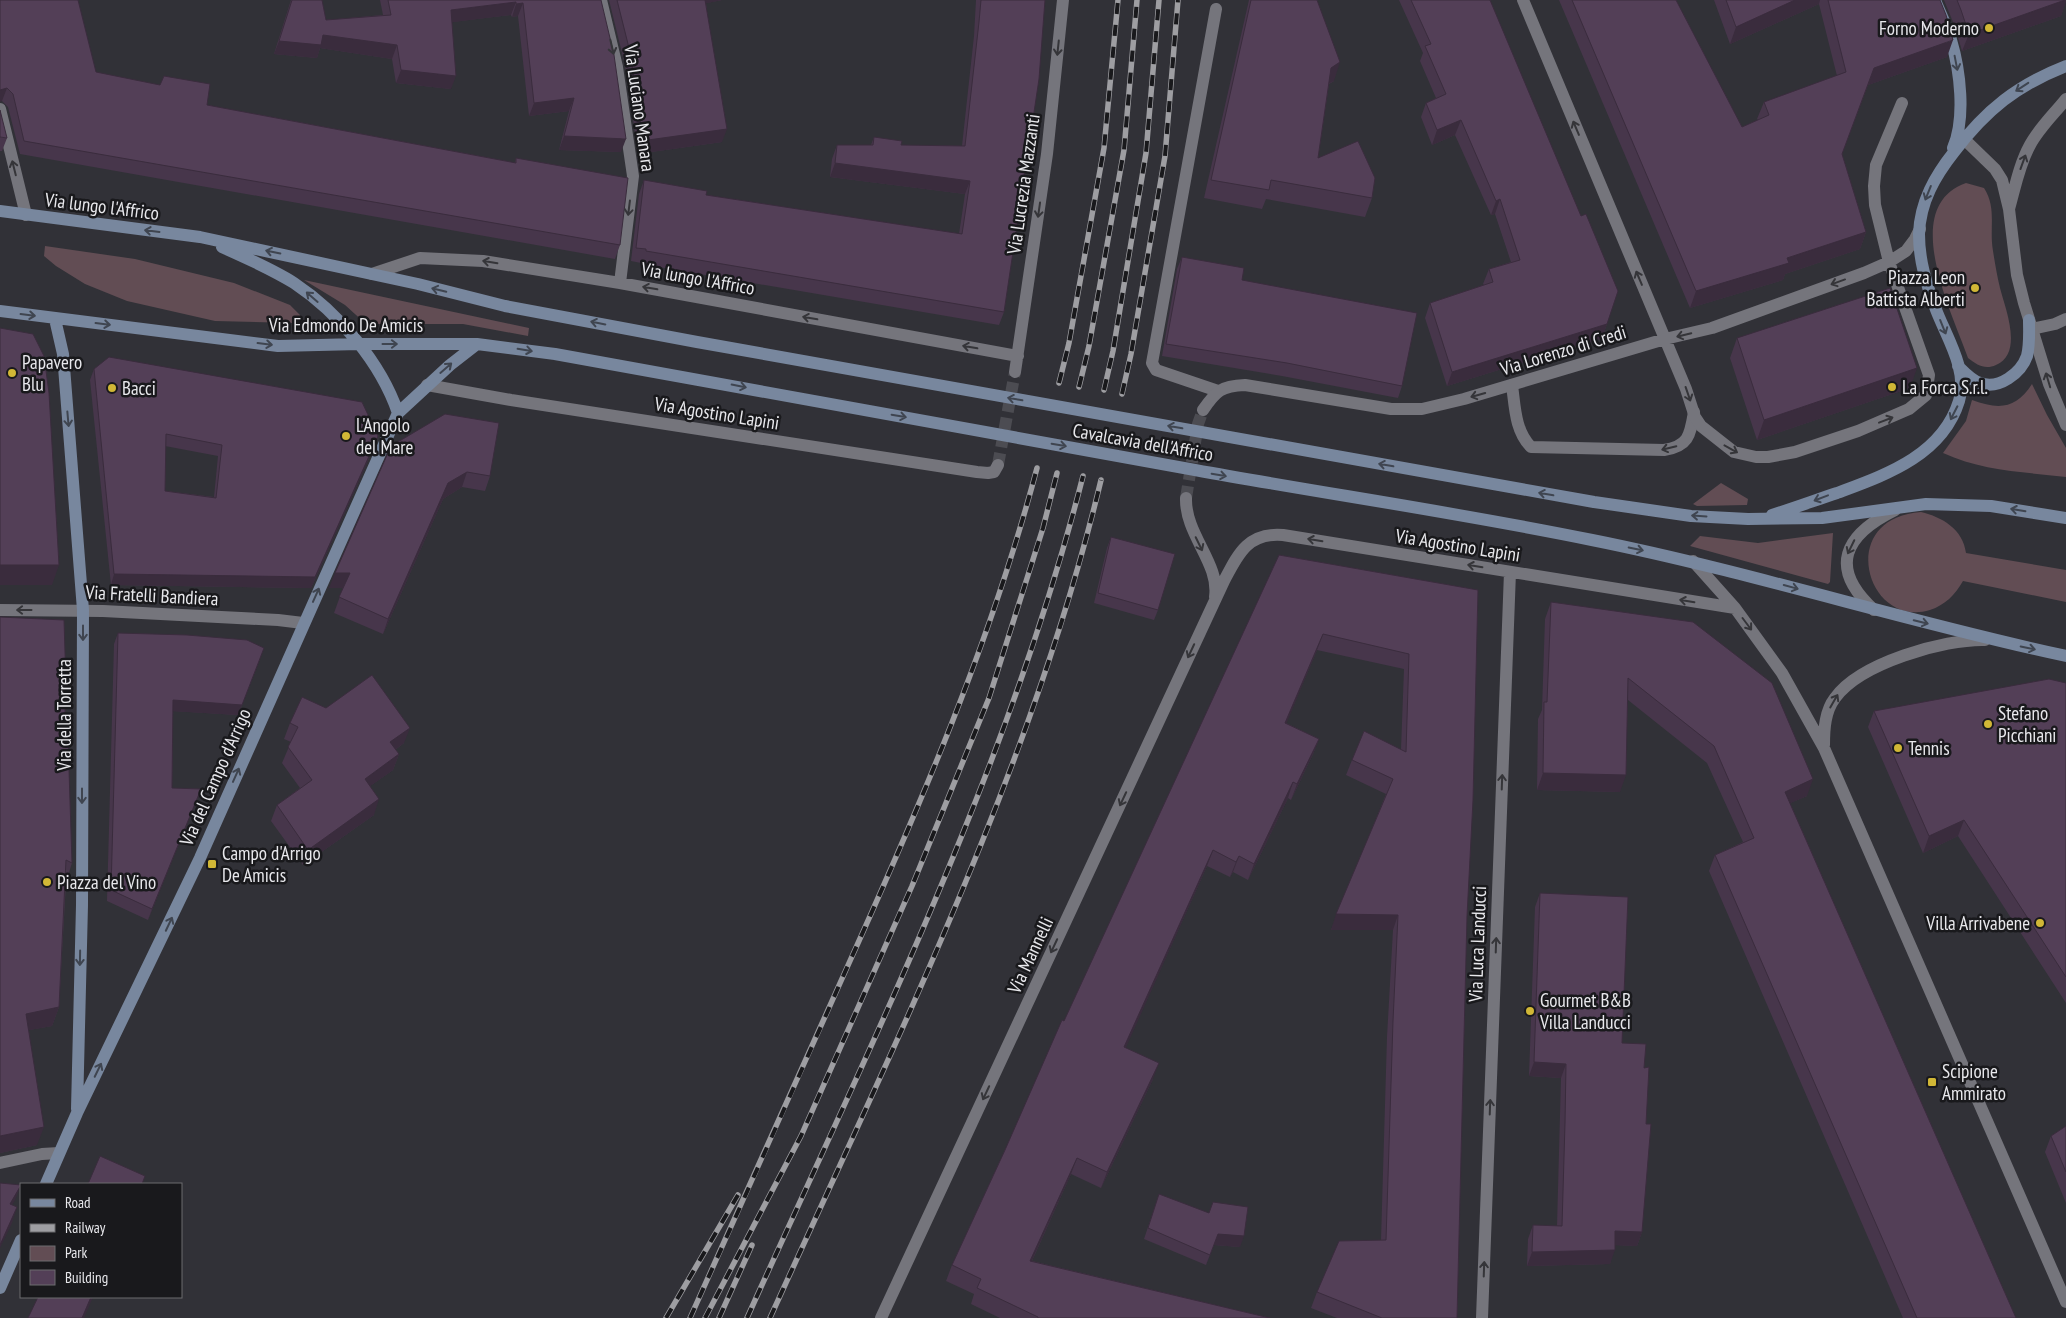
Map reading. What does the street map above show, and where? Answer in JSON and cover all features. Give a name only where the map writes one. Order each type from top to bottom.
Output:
[{"type":"street","name":"Via Luciano Manara","points":[[601,0],[617,67],[633,176],[620,283]]},
{"type":"street","name":"Via Lucrezia Mazzanti","points":[[1015,372],[1047,154],[1063,0]]},
{"type":"street","points":[[1523,0],[1695,415],[1709,434],[1734,452],[1756,457],[1768,457],[1795,452],[1858,431],[1895,416],[1920,402],[1926,396],[1929,375],[1899,293],[1877,212],[1874,186],[1876,165],[1902,103]]},
{"type":"street","points":[[1748,519],[1773,515],[1802,506],[1878,478],[1906,464],[1927,449],[1942,432],[1952,418],[1960,401],[1961,391],[1958,366],[1922,266],[1920,229],[1924,204],[1931,186],[1955,143],[1960,98],[1958,70],[1951,39],[1935,0]]},
{"type":"street","points":[[1202,410],[1218,391],[1156,370],[1152,363],[1216,9]]},
{"type":"street","points":[[1947,160],[1973,127],[2000,101],[2041,76],[2066,66]]},
{"type":"street","points":[[2009,209],[2023,160],[2029,147],[2039,131],[2066,99]]},
{"type":"street","points":[[0,109],[26,216]]},
{"type":"street","points":[[1964,139],[1995,169],[2002,180],[2009,209],[2017,275],[2049,384],[2066,425]]},
{"type":"street","name":"Via lungo l'Affrico","points":[[0,211],[26,216],[200,237],[372,274],[505,306],[698,342]]},
{"type":"street","name":"Via Lorenzo di Credi","points":[[1218,391],[1229,386],[1245,385],[1299,395],[1403,409],[1422,409],[1464,399],[1665,339],[1712,328],[1890,262],[1906,251],[1920,229]]},
{"type":"street","name":"Via lungo l'Affrico","points":[[200,237],[292,282],[310,294],[359,344]]},
{"type":"street","name":"Via lungo l'Affrico","points":[[372,274],[420,258],[482,261],[620,283],[1018,356]]},
{"type":"street","name":"Via Edmondo De Amicis","points":[[0,311],[278,346],[477,344],[546,353],[691,378]]},
{"type":"street","name":"Via della Torretta","points":[[55,318],[63,354],[83,610],[82,904],[76,1113]]},
{"type":"street","points":[[2031,324],[2055,324],[2066,319]]},
{"type":"street","points":[[1958,366],[1968,377],[1982,384],[1994,384],[2013,376],[2026,356],[2031,324]]},
{"type":"street","name":"Cavalcavia dell'Affrico","points":[[698,342],[1594,502],[1691,516],[1748,519]]},
{"type":"street","points":[[359,344],[391,392],[398,413]]},
{"type":"street","name":"Via del Campo d'Arrigo","points":[[46,1183],[76,1113],[170,923],[398,413],[427,385],[477,344]]},
{"type":"street","name":"Cavalcavia dell'Affrico","points":[[691,378],[1179,468],[1588,539],[1693,561]]},
{"type":"street","name":"Via Agostino Lapini","points":[[427,385],[511,400],[988,474],[994,472],[998,465]]},
{"type":"street","points":[[1512,385],[1517,422],[1525,441],[1531,447],[1672,449],[1688,439],[1695,415]]},
{"type":"street","points":[[1186,498],[1186,516],[1216,587],[1212,607]]},
{"type":"street","points":[[1748,519],[1822,518],[1926,504],[1991,506],[2066,518]]},
{"type":"street","points":[[1874,610],[1865,602],[1850,579],[1846,558],[1850,546],[1866,527],[1876,519],[1901,506]]},
{"type":"street","name":"Via Agostino Lapini","points":[[1212,607],[1238,555],[1250,543],[1265,535],[1283,535],[1736,608]]},
{"type":"street","points":[[1693,561],[1990,640],[2066,656]]},
{"type":"street","points":[[1693,561],[1736,608],[1782,673],[1824,748],[2066,1302]]},
{"type":"street","name":"Via Luca Landucci","points":[[1482,1318],[1510,572]]},
{"type":"street","name":"Via Mannelli","points":[[881,1318],[1212,607]]},
{"type":"street","name":"Via Fratelli Bandiera","points":[[0,610],[83,610],[303,623]]},
{"type":"street","points":[[1824,748],[1824,730],[1827,714],[1834,699],[1843,688],[1858,678],[1907,655],[1930,647],[1957,641],[1990,640]]},
{"type":"street","points":[[0,1163],[42,1154],[59,1153]]},
{"type":"street","points":[[0,1288],[20,1242]]},
{"type":"green space","points":[[1966,183],[1984,188],[1988,196],[1992,211],[1993,251],[2010,330],[2011,341],[2009,351],[2004,359],[1996,365],[1988,367],[1978,365],[1968,358],[1943,290],[1936,263],[1933,237],[1936,214],[1946,196]]},
{"type":"green space","points":[[45,246],[135,259],[234,283],[290,305],[300,315],[301,320],[293,323],[215,321],[127,301],[85,284],[56,266],[44,256]]},
{"type":"green space","points":[[304,280],[529,328],[528,336],[463,324],[366,324],[345,305]]},
{"type":"green space","points":[[2032,384],[2066,448],[2066,477],[1988,467],[1973,464],[1943,453],[1966,421],[1972,400],[1991,405],[2006,405],[2020,398]]},
{"type":"green space","points":[[1721,483],[1748,499],[1747,505],[1697,506],[1693,504]]},
{"type":"green space","points":[[1921,512],[1936,517],[1950,525],[1961,537],[1966,553],[2066,570],[2066,602],[1963,581],[1949,599],[1930,610],[1908,611],[1890,604],[1876,589],[1869,570],[1869,551],[1877,533],[1894,519]]},
{"type":"green space","points":[[1833,533],[1830,582],[1828,584],[1690,546],[1700,536],[1758,543]]},
{"type":"building","points":[[0,0],[78,0],[96,72],[160,85],[164,76],[210,84],[207,105],[516,163],[516,158],[628,178],[620,245],[24,141],[13,94],[7,88],[0,90]]},
{"type":"building","points":[[292,0],[322,0],[326,20],[391,15],[388,0],[601,0],[614,55],[626,139],[564,136],[574,98],[534,103],[523,3],[516,4],[516,2],[451,10],[456,76],[401,70],[397,45],[323,35],[321,45],[279,41]]},
{"type":"building","points":[[617,0],[705,0],[727,129],[643,140],[630,52]]},
{"type":"building","points":[[981,0],[1045,0],[1039,79],[1004,312],[636,248],[644,180],[707,191],[706,195],[962,234],[970,181],[835,163],[837,145],[873,145],[874,137],[902,141],[901,145],[965,146]]},
{"type":"building","points":[[1251,0],[1317,0],[1340,62],[1331,68],[1318,158],[1358,141],[1375,178],[1372,198],[1271,180],[1269,190],[1211,180]]},
{"type":"building","points":[[1411,0],[1490,0],[1581,216],[1586,214],[1618,291],[1607,324],[1452,372],[1430,303],[1493,282],[1489,269],[1520,260],[1500,199],[1496,201],[1461,120],[1437,130],[1426,103],[1446,94],[1425,46],[1431,44]]},
{"type":"building","points":[[1572,0],[1676,0],[1742,127],[1769,115],[1764,102],[1846,72],[1828,0],[1940,0],[1953,40],[1874,68],[1842,154],[1866,232],[1787,258],[1789,263],[1696,291]]},
{"type":"building","points":[[1726,0],[1795,0],[1736,27]]},
{"type":"building","points":[[1957,0],[2065,0],[1969,34]]},
{"type":"building","points":[[0,110],[7,138],[0,137]]},
{"type":"building","points":[[1182,257],[1244,268],[1242,280],[1417,313],[1402,386],[1287,363],[1166,344]]},
{"type":"building","points":[[1890,288],[1917,368],[1764,420],[1737,338]]},
{"type":"building","points":[[0,328],[33,334],[44,356],[49,393],[59,565],[0,565]]},
{"type":"building","points":[[109,357],[362,402],[378,436],[315,577],[114,574],[94,369]],"holes":[[[166,434],[222,445],[216,498],[165,491]]]},
{"type":"building","points":[[445,414],[499,423],[490,476],[467,472],[448,483],[388,619],[339,597],[350,573],[335,573],[391,446]]},
{"type":"building","points":[[1111,537],[1175,554],[1158,610],[1098,593]]},
{"type":"building","points":[[1279,555],[1478,590],[1473,800],[1467,916],[1457,1318],[1382,1318],[1317,1292],[1339,1241],[1386,1240],[1398,915],[1336,914],[1393,779],[1352,760],[1364,731],[1406,752],[1409,654],[1323,634],[1285,723],[1319,739],[1297,784],[1293,782],[1254,864],[1239,856],[1236,862],[1213,850],[1124,1047],[1159,1063],[1107,1172],[1077,1158],[1030,1261],[1270,1318],[1038,1318],[977,1288],[981,1279],[952,1265],[1062,1020],[1064,1021]]},
{"type":"building","points":[[1551,602],[1693,622],[1772,683],[1813,779],[1785,792],[2016,1318],[1917,1318],[1715,855],[1754,838],[1714,746],[1628,678],[1626,775],[1543,773],[1544,702],[1547,702]]},
{"type":"building","points":[[0,617],[64,620],[66,684],[64,739],[68,738],[72,863],[66,860],[59,1007],[26,1014],[44,1127],[0,1136]]},
{"type":"building","points":[[118,633],[187,635],[247,640],[264,648],[242,705],[173,700],[172,788],[201,789],[152,909],[111,890]]},
{"type":"building","points":[[372,675],[410,728],[390,742],[399,754],[365,779],[379,799],[308,850],[277,805],[312,780],[288,747],[298,727],[290,723],[302,697],[326,708]]},
{"type":"building","points":[[2049,679],[2066,683],[2066,977],[1964,820],[1929,836],[1874,711]]},
{"type":"building","points":[[1540,893],[1628,897],[1622,1043],[1646,1044],[1644,1068],[1649,1067],[1646,1124],[1651,1124],[1642,1232],[1615,1231],[1615,1250],[1532,1252],[1533,1225],[1562,1226],[1565,1123],[1566,1064],[1534,1062]]},
{"type":"building","points":[[2066,1126],[2066,1172],[2051,1136]]},
{"type":"building","points":[[100,1156],[145,1176],[142,1183],[88,1183]]},
{"type":"building","points":[[0,1183],[20,1185],[10,1204],[17,1207],[0,1245]]},
{"type":"building","points":[[1159,1194],[1209,1213],[1213,1202],[1248,1207],[1244,1236],[1218,1234],[1210,1255],[1148,1228]]},
{"type":"building","points":[[38,1298],[91,1298],[82,1318],[28,1318]]},
{"type":"tunnel","points":[[998,465],[1015,372]]},
{"type":"tunnel","points":[[1186,498],[1198,424],[1203,410]]},
{"type":"railway","points":[[1059,383],[1069,343],[1104,148],[1118,0]]},
{"type":"railway","points":[[1079,387],[1089,346],[1124,150],[1137,0]]},
{"type":"railway","points":[[1104,390],[1113,351],[1146,153],[1159,0]]},
{"type":"railway","points":[[1122,394],[1131,354],[1165,156],[1178,0]]},
{"type":"railway","points":[[690,1318],[900,849],[952,724],[998,597],[1019,533],[1037,468]]},
{"type":"railway","points":[[705,1318],[801,1136],[912,886],[989,698],[1043,528],[1057,473]]},
{"type":"railway","points":[[747,1318],[888,1008],[976,799],[1016,693],[1052,585],[1083,476]]},
{"type":"railway","points":[[770,1318],[910,1010],[998,802],[1037,696],[1072,589],[1101,480]]},
{"type":"railway","points":[[666,1318],[738,1195]]},
{"type":"railway","points":[[719,1318],[752,1245]]},
{"type":"place","name":"Forno Moderno","points":[[1989,28]]},
{"type":"place","name":"Piazza Leon Battista Alberti","points":[[1975,288]]},
{"type":"place","name":"Papavero Blu","points":[[12,373]]},
{"type":"place","name":"La Forca S.r.l.","points":[[1892,387]]},
{"type":"place","name":"Bacci","points":[[112,388]]},
{"type":"place","name":"L'Angolo del Mare","points":[[346,436]]},
{"type":"place","name":"Stefano Picchiani","points":[[1988,724]]},
{"type":"place","name":"Tennis","points":[[1898,748]]},
{"type":"place","name":"Campo d'Arrigo De Amicis","points":[[212,864]]},
{"type":"place","name":"Piazza del Vino","points":[[47,882]]},
{"type":"place","name":"Villa Arrivabene","points":[[2040,923]]},
{"type":"place","name":"Gourmet B&B Villa Landucci","points":[[1530,1011]]},
{"type":"place","name":"Scipione Ammirato","points":[[1932,1082]]}]
